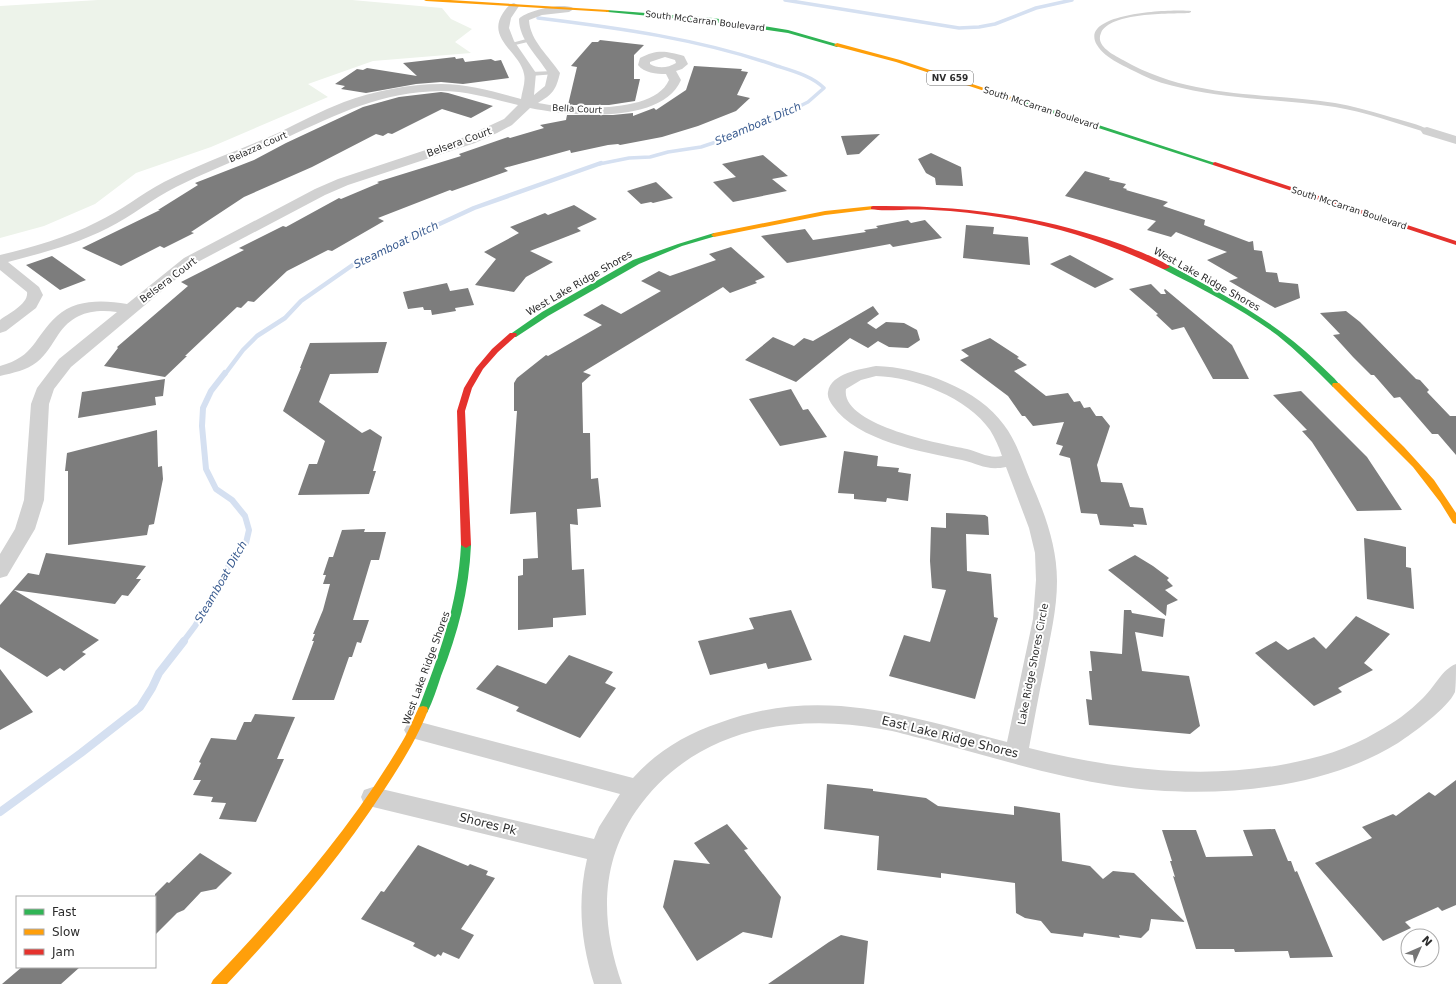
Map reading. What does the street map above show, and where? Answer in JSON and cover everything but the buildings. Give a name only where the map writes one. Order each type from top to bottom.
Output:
[{"type":"main road","points":[[426,0],[514,6],[569,5]]},
{"type":"main road","name":"South McCarran Boulevard","points":[[544,0],[569,5],[751,25],[826,41],[898,61],[1456,243]]},
{"type":"main road","name":"South McCarran Boulevard","points":[[569,5],[685,10],[735,16],[794,27],[859,42],[919,59],[1162,137]]},
{"type":"main road","points":[[1176,142],[1262,169]]},
{"type":"main road","name":"West Lake Ridge Shores","points":[[218,984],[268,932],[314,879],[360,819],[416,730],[449,642],[459,608],[466,564],[466,522],[461,411],[465,393],[474,375],[486,357],[523,328],[616,272],[670,248],[735,230],[827,212],[870,208],[928,207],[980,212],[1028,219],[1065,228],[1128,250],[1178,273],[1278,332],[1411,458],[1435,486],[1456,521]]},
{"type":"street","points":[[554,73],[530,40],[523,25],[524,19],[532,14],[569,5]]},
{"type":"street","points":[[514,6],[505,20],[503,27],[506,36],[525,63],[530,74],[527,104]]},
{"type":"street","name":"Bella Court","points":[[527,104],[554,109],[583,111],[628,108],[643,104],[667,93],[674,85],[676,80],[669,69]]},
{"type":"street","name":"Belsera Court","points":[[0,571],[25,529],[34,500],[40,404],[46,388],[65,363],[189,261],[320,192],[343,182],[488,132],[508,122],[527,104],[538,99],[547,91],[550,87],[554,73]]},
{"type":"street","name":"Belazza Court","points":[[0,260],[66,240],[101,226],[168,186],[245,153],[338,110],[375,97],[401,92],[448,88],[477,91],[527,104]]},
{"type":"street","points":[[1427,131],[1456,140]]},
{"type":"street","points":[[0,264],[34,290],[35,295],[30,305],[0,328]]},
{"type":"street","points":[[0,371],[23,364],[34,356],[62,320],[68,315],[98,305],[110,305],[129,309]]},
{"type":"street","name":"Lake Ridge Shores Circle","points":[[1012,459],[992,464],[973,457],[910,443],[884,434],[862,423],[843,408],[837,400],[836,392],[840,385],[847,379],[860,374],[877,371],[913,376],[938,385],[978,408],[993,423],[1004,438],[1041,534],[1046,570],[1045,607],[1016,754]]},
{"type":"street","name":"East Lake Ridge Shores","points":[[608,984],[603,971],[594,926],[594,887],[602,852],[616,820],[637,789],[662,764],[690,745],[725,730],[763,719],[802,714],[842,714],[880,719],[1086,771],[1144,780],[1196,782],[1252,779],[1305,770],[1350,757],[1390,738],[1422,715],[1445,690],[1456,673]]},
{"type":"street","points":[[416,730],[637,789]]},
{"type":"street","name":"Shores Pk","points":[[373,797],[602,852]]},
{"type":"lane","points":[[1190,12],[1142,14],[1116,19],[1101,27],[1097,32],[1097,42],[1106,52],[1133,69],[1152,78],[1175,85],[1242,96],[1335,105],[1378,115],[1427,131]]},
{"type":"lane","points":[[511,44],[530,40]]},
{"type":"lane","points":[[530,74],[554,73]]},
{"type":"shaded area","points":[[98,0],[352,0],[442,8],[451,19],[472,29],[455,42],[471,53],[373,61],[308,84],[328,97],[211,147],[136,173],[95,204],[44,226],[0,238],[0,6]]},
{"type":"waterway","name":"Steamboat Ditch","points":[[785,0],[959,28],[979,27],[995,24],[1036,8],[1072,0]]},
{"type":"waterway","name":"Steamboat Ditch","points":[[538,18],[629,30],[719,49],[796,72],[814,80],[824,88],[808,102],[760,126],[737,135],[701,147],[668,152],[650,157],[629,158],[599,164]]},
{"type":"waterway","name":"Steamboat Ditch","points":[[225,374],[243,350],[257,336],[285,318],[301,301],[357,262],[474,208],[601,163]]},
{"type":"waterway","name":"Steamboat Ditch","points":[[183,642],[195,626],[221,583],[229,565],[246,543],[249,530],[245,516],[232,500],[216,489],[206,469],[202,426],[203,408],[211,391],[225,373]]},
{"type":"waterway","name":"Steamboat Ditch","points":[[0,812],[81,753],[140,707],[152,688],[159,673],[184,641]]},
{"type":"traffic: fast","points":[[608,11],[713,20],[788,32],[837,45]]},
{"type":"traffic: fast","points":[[1023,102],[1215,164]]},
{"type":"traffic: fast","points":[[513,335],[545,314],[636,262],[680,245],[714,235]]},
{"type":"traffic: fast","points":[[1166,267],[1224,298],[1267,324],[1302,352],[1336,385]]},
{"type":"traffic: fast","points":[[423,710],[439,670],[458,608],[465,567],[466,545]]},
{"type":"traffic: slow","points":[[426,0],[608,11]]},
{"type":"traffic: slow","points":[[837,45],[898,61],[1023,102]]},
{"type":"traffic: slow","points":[[714,235],[825,213],[873,208]]},
{"type":"traffic: slow","points":[[1336,385],[1401,448],[1431,482],[1456,521]]},
{"type":"traffic: slow","points":[[218,984],[264,935],[327,861],[367,807],[401,754],[411,737],[423,710]]},
{"type":"traffic: jam","points":[[1215,164],[1456,243]]},
{"type":"traffic: jam","points":[[873,208],[948,209],[1023,219],[1060,227],[1096,238],[1132,251],[1166,267]]},
{"type":"traffic: jam","points":[[466,545],[461,411],[473,377],[495,350],[513,335]]}]
